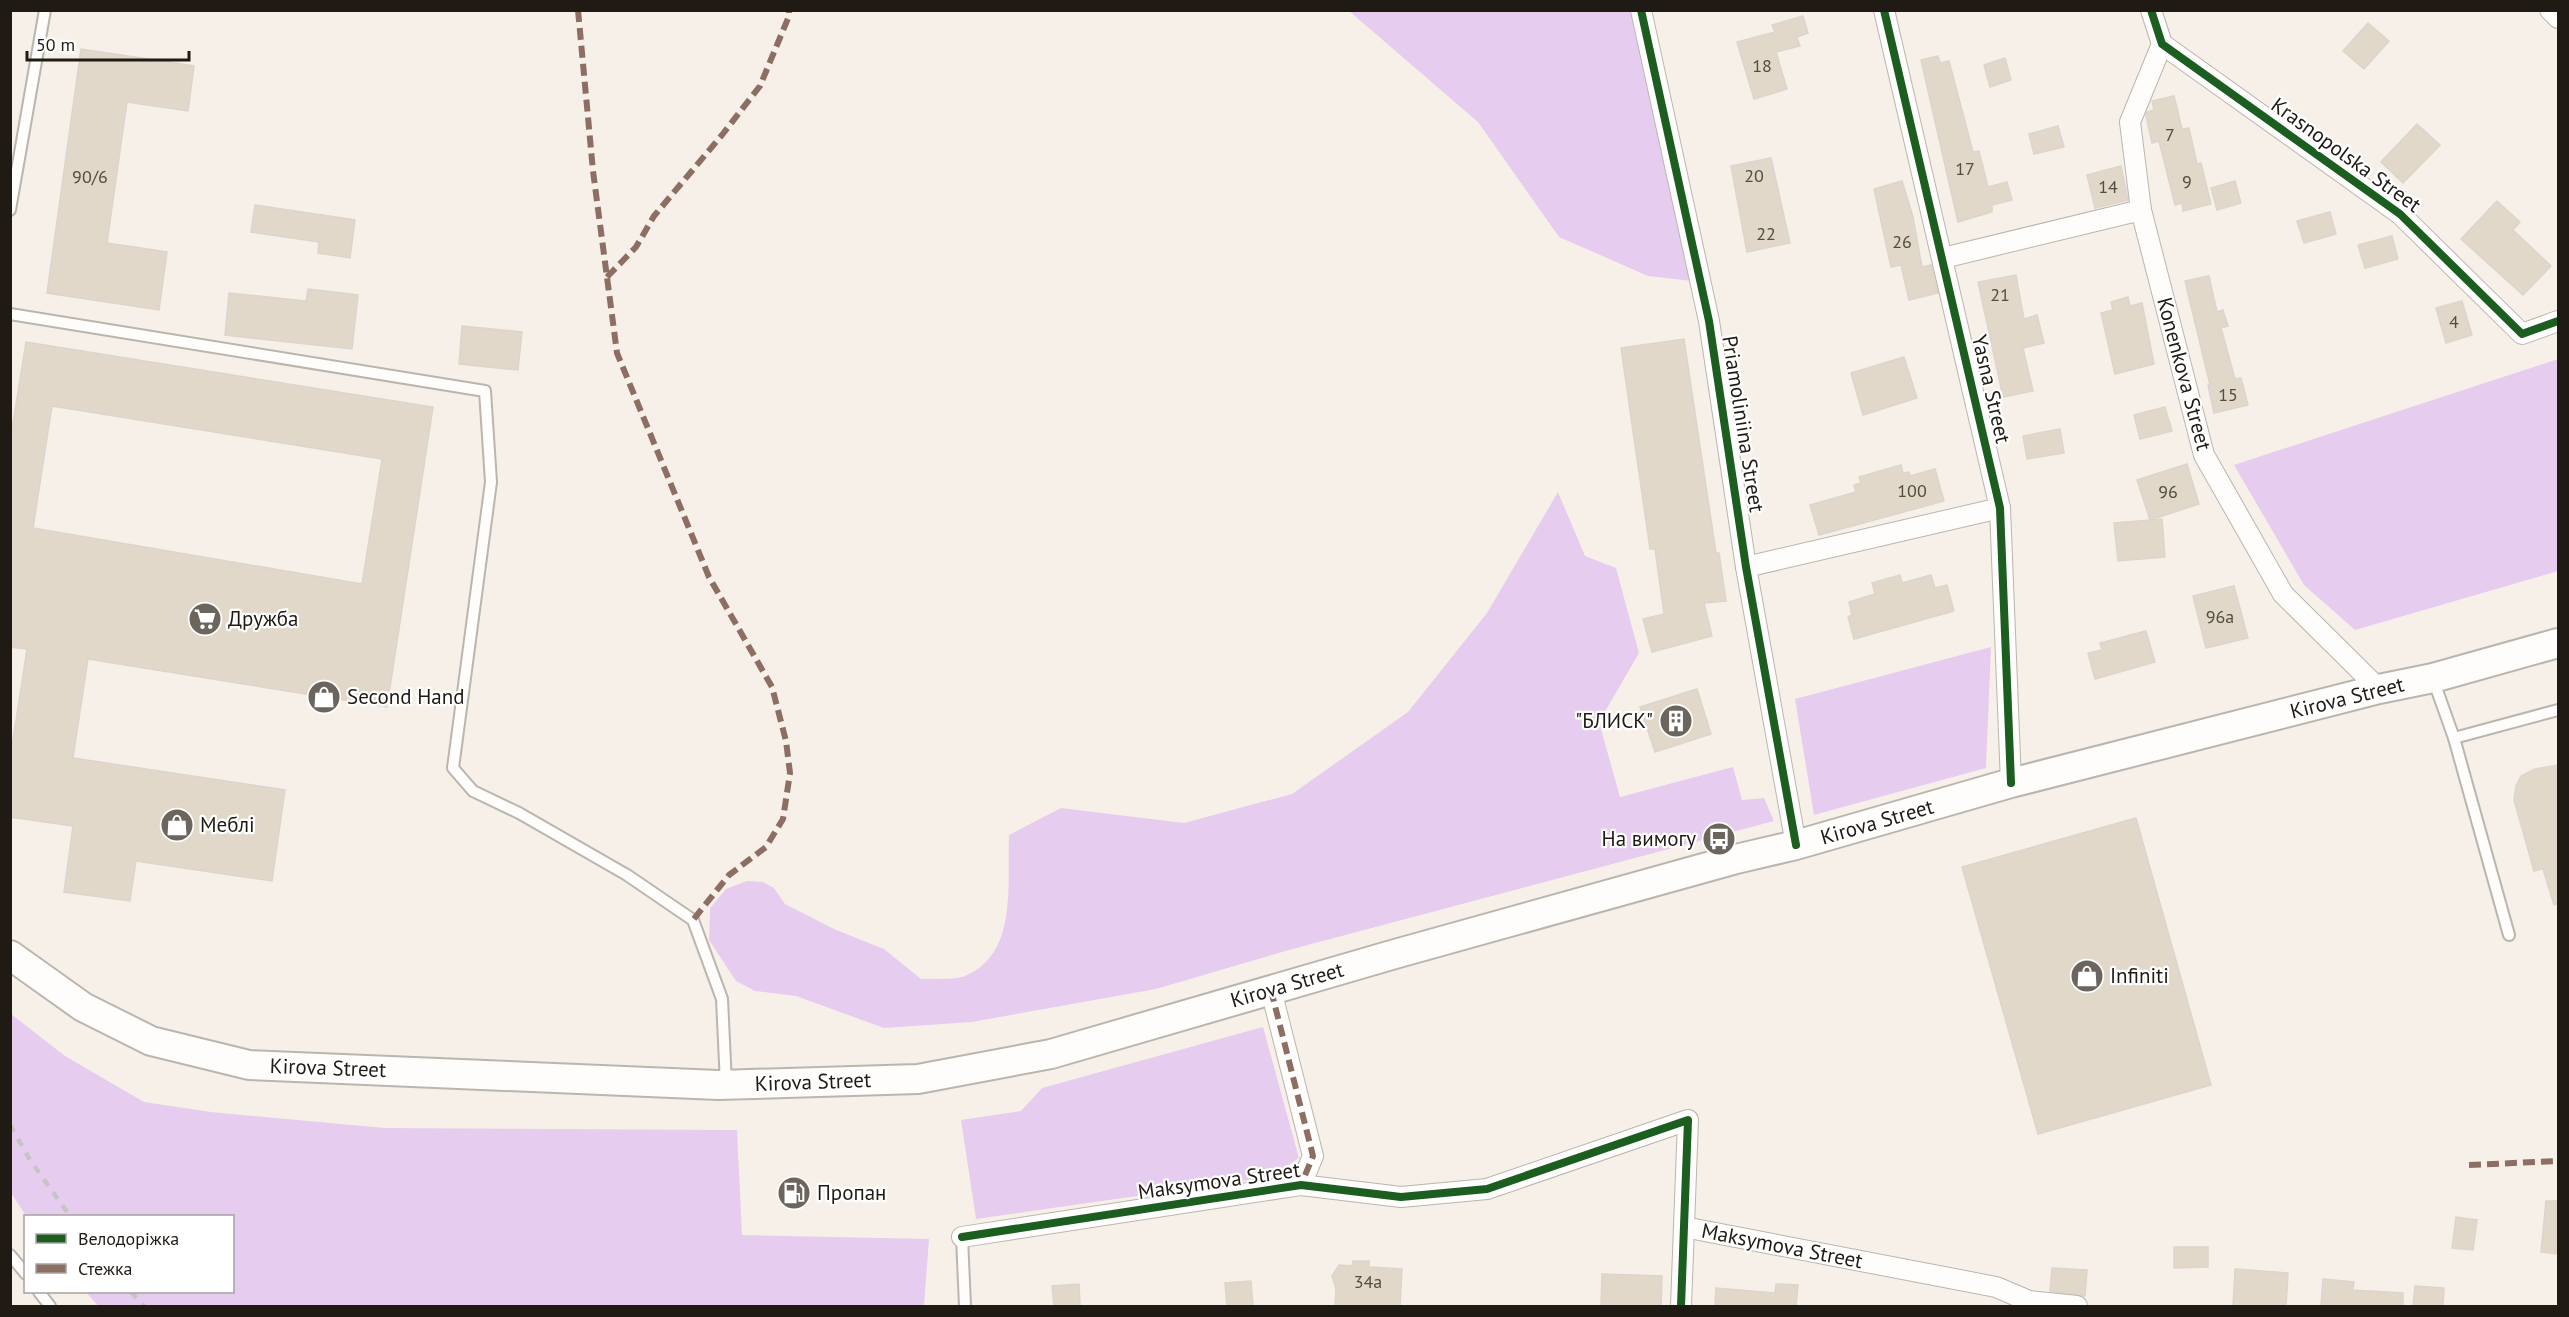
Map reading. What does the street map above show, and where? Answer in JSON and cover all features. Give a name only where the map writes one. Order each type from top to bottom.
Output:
[{"type":"main road","name":"Kirova Street","points":[[10,955],[83,1007],[151,1041],[249,1065],[726,1084],[918,1079],[1051,1054],[1271,990],[2011,783],[2379,689],[2433,678],[2559,643]]},
{"type":"street","name":"Priamoliniina Street","points":[[1641,10],[1709,321],[1746,567],[1796,845]]},
{"type":"street","name":"Yasna Street","points":[[1884,10],[2000,508],[2011,783]]},
{"type":"street","points":[[2151,10],[2162,44]]},
{"type":"street","points":[[2550,10],[2559,18]]},
{"type":"street","name":"Konenkova Street","points":[[2162,44],[2130,122],[2141,210],[2204,455],[2283,594],[2379,689]]},
{"type":"street","name":"Krasnopolska Street","points":[[2162,44],[2400,214],[2522,334],[2559,321]]},
{"type":"street","points":[[1943,258],[2141,210]]},
{"type":"street","points":[[1746,567],[2000,508]]},
{"type":"street","points":[[1271,990],[1313,1156],[1301,1185]]},
{"type":"street","name":"Maksymova Street","points":[[962,1237],[1301,1185],[1401,1197],[1487,1189],[1688,1120],[1684,1227],[1996,1287],[2029,1301],[2077,1306]]},
{"type":"street","points":[[1681,1306],[1684,1227]]},
{"type":"street","points":[[1996,1287],[2002,1306]]},
{"type":"lane","points":[[10,210],[45,10]]},
{"type":"lane","points":[[10,314],[485,391],[491,482],[453,768],[473,791],[519,813],[627,875],[693,920],[722,999],[726,1084]]},
{"type":"lane","points":[[2433,678],[2454,738],[2509,935]]},
{"type":"lane","points":[[2454,738],[2559,710]]},
{"type":"lane","points":[[962,1237],[965,1306]]},
{"type":"lane","points":[[10,1255],[24,1272]]},
{"type":"lane","points":[[40,1293],[50,1306]]},
{"type":"shaded area","points":[[1349,11],[1632,11],[1692,281],[1648,276],[1559,237],[1478,122]]},
{"type":"shaded area","points":[[2558,359],[2558,571],[2355,630],[2304,585],[2234,465]]},
{"type":"shaded area","points":[[1558,492],[1585,556],[1616,568],[1639,653],[1599,722],[1620,797],[1733,767],[1742,800],[1764,798],[1774,821],[1289,950],[1156,989],[972,1022],[884,1028],[796,996],[755,991],[736,981],[709,940],[710,908],[726,889],[747,881],[763,882],[774,888],[785,904],[834,929],[884,949],[921,979],[951,979],[967,975],[983,965],[995,950],[1002,933],[1008,894],[1009,835],[1061,808],[1184,823],[1292,794],[1408,712],[1487,613]]},
{"type":"shaded area","points":[[1991,647],[1986,768],[1814,815],[1795,699]]},
{"type":"shaded area","points":[[11,1014],[65,1056],[144,1102],[211,1112],[385,1128],[737,1130],[742,1235],[929,1239],[924,1306],[98,1306],[87,1293],[234,1293],[234,1215],[25,1215],[11,1193]]},
{"type":"shaded area","points":[[1263,1027],[1299,1158],[1270,1177],[976,1219],[961,1120],[1021,1111],[1042,1088]]},
{"type":"building","points":[[1803,16],[1808,33],[1797,37],[1800,46],[1776,52],[1787,89],[1754,99],[1737,42],[1775,32],[1772,25]]},
{"type":"building","points":[[2368,23],[2389,41],[2364,69],[2343,51]]},
{"type":"building","points":[[81,49],[194,66],[188,111],[127,102],[107,243],[167,252],[159,310],[47,293]]},
{"type":"building","points":[[1938,56],[1940,63],[1949,61],[1973,152],[1979,151],[1988,187],[2007,182],[2012,200],[1992,205],[1992,212],[1958,222],[1921,60]]},
{"type":"building","points":[[2005,58],[2011,80],[1990,87],[1984,65]]},
{"type":"building","points":[[2174,96],[2182,129],[2189,128],[2197,164],[2201,163],[2211,204],[2183,211],[2182,203],[2175,205],[2159,141],[2152,143],[2146,116],[2147,112],[2154,110],[2152,101]]},
{"type":"building","points":[[2417,124],[2440,145],[2403,183],[2381,162]]},
{"type":"building","points":[[2058,126],[2064,147],[2034,154],[2029,134]]},
{"type":"building","points":[[1771,158],[1790,243],[1747,252],[1731,166]]},
{"type":"building","points":[[2121,166],[2128,200],[2095,208],[2087,175]]},
{"type":"building","points":[[1902,181],[1913,217],[1922,267],[1931,265],[1938,293],[1909,300],[1901,265],[1891,267],[1874,189]]},
{"type":"building","points":[[2235,181],[2241,203],[2217,210],[2211,188]]},
{"type":"building","points":[[2497,201],[2520,222],[2513,230],[2551,266],[2523,295],[2461,239]]},
{"type":"building","points":[[255,205],[355,220],[350,258],[318,253],[319,242],[251,232]]},
{"type":"building","points":[[2330,212],[2336,234],[2304,243],[2297,221]]},
{"type":"building","points":[[2392,236],[2398,259],[2365,268],[2358,245]]},
{"type":"building","points":[[2016,275],[2024,319],[2037,315],[2044,343],[2023,348],[2033,391],[2003,397],[1978,282]]},
{"type":"building","points":[[2209,276],[2217,312],[2223,310],[2228,326],[2221,328],[2235,379],[2241,378],[2248,405],[2214,413],[2208,385],[2210,385],[2185,281]]},
{"type":"building","points":[[308,289],[358,295],[352,349],[225,335],[229,293],[306,301]]},
{"type":"building","points":[[2128,297],[2130,306],[2142,303],[2154,364],[2115,374],[2101,313],[2113,310],[2111,302]]},
{"type":"building","points":[[2462,301],[2472,335],[2446,343],[2436,308]]},
{"type":"building","points":[[462,326],[522,332],[518,370],[459,364]]},
{"type":"building","points":[[1684,339],[1716,553],[1719,553],[1726,601],[1704,603],[1712,636],[1652,652],[1643,619],[1664,614],[1655,549],[1650,549],[1621,348]]},
{"type":"building","points":[[26,342],[433,407],[387,707],[88,659],[73,758],[285,790],[272,881],[136,861],[130,901],[64,892],[73,826],[10,817],[10,759],[27,649],[10,647],[10,441]],"holes":[[[52,406],[382,459],[362,584],[33,528]]]},
{"type":"building","points":[[1904,357],[1917,398],[1863,415],[1851,373]]},
{"type":"building","points":[[2165,407],[2172,431],[2140,439],[2134,415]]},
{"type":"building","points":[[2060,429],[2064,453],[2027,459],[2023,436]]},
{"type":"building","points":[[2187,464],[2199,504],[2150,520],[2137,480]]},
{"type":"building","points":[[1901,465],[1903,473],[1909,472],[1910,476],[1935,469],[1944,501],[1819,535],[1810,505],[1856,492],[1854,485],[1861,483],[1859,477]]},
{"type":"building","points":[[2162,519],[2165,557],[2118,561],[2114,523]]},
{"type":"building","points":[[1900,575],[1902,583],[1931,575],[1935,588],[1947,585],[1954,611],[1854,639],[1848,617],[1852,615],[1849,602],[1875,594],[1872,583]]},
{"type":"building","points":[[2234,586],[2248,638],[2206,648],[2193,596]]},
{"type":"building","points":[[2146,631],[2155,662],[2095,679],[2088,653],[2102,650],[2100,643]]},
{"type":"building","name":"\"БЛИСК\"","points":[[1697,689],[1711,734],[1655,752],[1640,707]]},
{"type":"building","points":[[2559,765],[2559,904],[2554,905],[2543,869],[2534,871],[2514,800],[2516,786],[2521,776],[2535,769]]},
{"type":"building","name":"Infiniti","points":[[2136,818],[2211,1085],[2038,1134],[1962,867]]},
{"type":"building","points":[[2546,1201],[2559,1201],[2559,1254],[2541,1252]]},
{"type":"building","points":[[2456,1217],[2477,1220],[2473,1250],[2452,1248]]},
{"type":"building","points":[[2174,1247],[2208,1247],[2208,1267],[2174,1268]]},
{"type":"building","points":[[1353,1261],[1369,1261],[1369,1267],[1402,1269],[1400,1306],[1335,1306],[1336,1289],[1332,1276],[1339,1265],[1352,1266]]},
{"type":"building","points":[[2052,1268],[2087,1270],[2085,1296],[2050,1291]]},
{"type":"building","points":[[2235,1269],[2288,1273],[2286,1306],[2233,1306]]},
{"type":"building","points":[[1602,1274],[1662,1276],[1661,1306],[1601,1306]]},
{"type":"building","points":[[2323,1279],[2354,1282],[2353,1290],[2403,1293],[2403,1306],[2321,1306]]},
{"type":"building","points":[[1251,1281],[1253,1306],[1227,1306],[1225,1283]]},
{"type":"building","points":[[1079,1284],[1080,1306],[1054,1306],[1052,1286]]},
{"type":"building","points":[[1776,1284],[1798,1285],[1796,1306],[1715,1306],[1716,1288],[1775,1293]]},
{"type":"building","points":[[2415,1286],[2444,1288],[2443,1306],[2413,1306]]},
{"type":"railway","points":[[10,1125],[30,1160],[69,1215]]},
{"type":"railway","points":[[132,1293],[144,1306]]},
{"type":"marked path","points":[[578,10],[593,171],[617,353],[709,577],[772,687],[786,741],[790,773],[783,819],[766,847],[729,875],[693,920]]},
{"type":"marked path","points":[[607,277],[636,247],[654,216],[760,86],[789,16],[789,10]]},
{"type":"marked path","points":[[1271,990],[1313,1156],[1301,1185]]},
{"type":"marked path","points":[[2469,1165],[2558,1161]]},
{"type":"cycle path","points":[[1641,10],[1709,321],[1746,567],[1796,845]]},
{"type":"cycle path","points":[[1884,10],[2000,508],[2011,783]]},
{"type":"cycle path","points":[[2151,10],[2162,44],[2400,214],[2522,334],[2558,321]]},
{"type":"cycle path","points":[[962,1237],[1301,1185],[1401,1197],[1487,1189],[1688,1120],[1681,1306]]},
{"type":"place","name":"Дружба","points":[[205,619]]},
{"type":"place","name":"Second Hand","points":[[324,697]]},
{"type":"place","name":"\"БЛИСК\"","points":[[1676,721]]},
{"type":"place","name":"Меблі","points":[[177,825]]},
{"type":"place","name":"На вимогу","points":[[1719,839]]},
{"type":"place","name":"Infiniti","points":[[2087,976]]},
{"type":"place","name":"Пропан","points":[[794,1193]]}]
